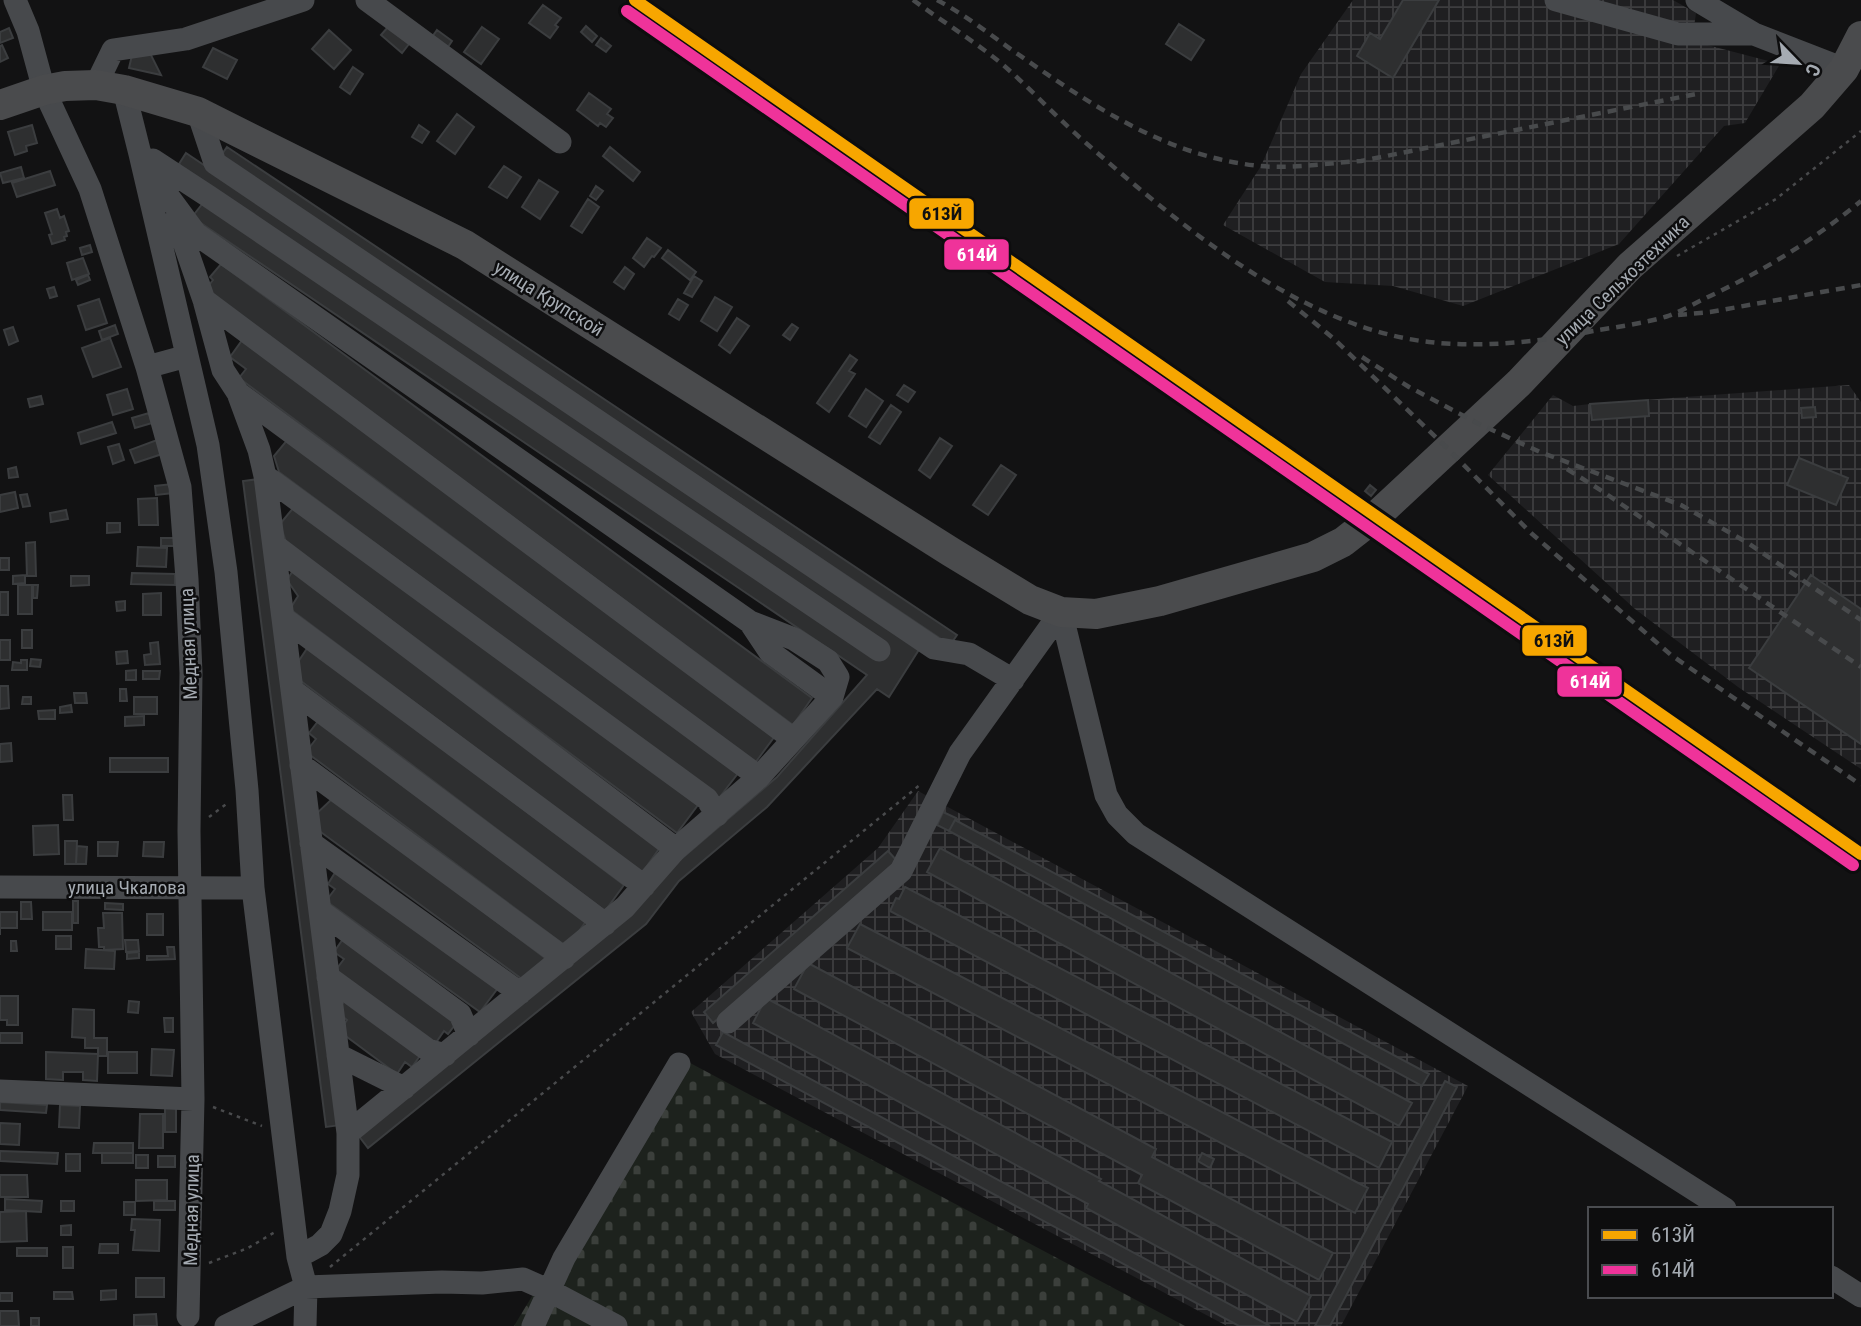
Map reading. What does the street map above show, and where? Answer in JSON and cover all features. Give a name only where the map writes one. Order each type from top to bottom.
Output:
[{"type":"main road","name":"улица Сельхозтехника","points":[[1061,612],[1096,614],[1160,601],[1313,557],[1343,542],[1375,517],[1519,383],[1630,266],[1812,106],[1844,69],[1861,36]]},
{"type":"main road","name":"улица Крупской","points":[[0,105],[65,86],[110,87],[198,112],[465,245],[951,552],[1030,600],[1061,612]]},
{"type":"street","name":"Медная улица","points":[[15,0],[29,31],[44,90],[90,189],[147,367],[180,487],[191,673],[189,831],[193,1099],[188,1316]]},
{"type":"street","points":[[298,1257],[320,1245],[331,1234],[340,1211],[348,1175],[348,1133],[265,476],[259,450],[238,393],[223,370],[205,300],[168,196],[110,87],[113,50],[186,39],[246,10],[303,0]]},
{"type":"street","points":[[367,0],[560,142]]},
{"type":"street","points":[[1556,0],[1678,34],[1754,34]]},
{"type":"street","points":[[1697,0],[1754,34],[1844,69]]},
{"type":"street","points":[[198,112],[215,163],[934,648],[969,654],[1013,680]]},
{"type":"street","points":[[150,159],[187,356],[208,445],[226,572],[247,790],[253,888],[298,1257],[306,1287],[305,1326]]},
{"type":"street","points":[[150,159],[879,650]]},
{"type":"street","points":[[168,196],[196,234],[750,622],[794,639],[828,661],[838,677],[832,697],[759,777],[676,849],[625,907],[348,1133]]},
{"type":"street","points":[[205,300],[793,739]]},
{"type":"street","points":[[147,367],[187,356]]},
{"type":"street","points":[[238,393],[759,777]]},
{"type":"street","points":[[265,476],[707,800],[717,815]]},
{"type":"street","points":[[274,545],[676,849]]},
{"type":"street","points":[[728,1022],[901,871],[960,753],[1061,612]]},
{"type":"street","points":[[1061,612],[1106,795],[1117,815],[1136,834],[1722,1207]]},
{"type":"street","points":[[283,618],[644,886]]},
{"type":"street","points":[[292,691],[605,924]]},
{"type":"street","points":[[301,765],[564,958]]},
{"type":"street","points":[[311,843],[520,993]]},
{"type":"street","name":"улица Чкалова","points":[[0,887],[253,888]]},
{"type":"street","points":[[320,911],[460,1014],[469,1035]]},
{"type":"street","points":[[328,977],[428,1050],[445,1055]]},
{"type":"street","points":[[338,1055],[404,1088]]},
{"type":"street","points":[[533,1326],[564,1258],[679,1064]]},
{"type":"street","points":[[0,1091],[193,1099]]},
{"type":"street","points":[[1833,1278],[1861,1296]]},
{"type":"street","points":[[226,1326],[306,1287],[482,1283],[523,1279],[616,1326]]},
{"type":"street","points":[[288,1326],[306,1287]]},
{"type":"path","points":[[1668,262],[1776,200],[1861,131]]},
{"type":"path","points":[[306,1287],[928,779]]},
{"type":"path","points":[[189,831],[247,790]]},
{"type":"path","points":[[193,1099],[283,1134]]},
{"type":"path","points":[[189,1270],[248,1248],[294,1222]]},
{"type":"shaded area","points":[[1353,0],[1673,0],[1696,13],[1692,41],[1780,64],[1745,123],[1724,126],[1619,244],[1463,306],[1393,286],[1325,282],[1223,225],[1261,166],[1301,74]]},
{"type":"shaded area","points":[[1849,385],[1861,402],[1861,769],[1738,687],[1635,609],[1488,475],[1553,395],[1573,406]]},
{"type":"shaded area","points":[[918,791],[1468,1086],[1341,1326],[1227,1326],[715,1054],[691,1012],[878,848]]},
{"type":"green space","points":[[677,1056],[1185,1326],[514,1326]]},
{"type":"building","points":[[1403,0],[1439,0],[1393,78],[1357,56],[1370,33],[1380,39]]},
{"type":"building","points":[[543,5],[561,18],[550,38],[529,23]]},
{"type":"building","points":[[1179,24],[1204,40],[1191,60],[1166,44]]},
{"type":"building","points":[[586,26],[597,36],[592,42],[581,32]]},
{"type":"building","points":[[388,27],[409,44],[402,53],[381,35]]},
{"type":"building","points":[[482,27],[499,39],[481,64],[464,52]]},
{"type":"building","points":[[9,28],[13,38],[0,43],[0,32]]},
{"type":"building","points":[[329,30],[351,50],[334,69],[312,49]]},
{"type":"building","points":[[437,30],[452,41],[446,50],[430,40]]},
{"type":"building","points":[[601,38],[611,46],[606,52],[596,45]]},
{"type":"building","points":[[2,45],[8,58],[0,62],[0,46]]},
{"type":"building","points":[[213,48],[237,60],[227,79],[203,67]]},
{"type":"building","points":[[133,51],[151,55],[161,75],[129,68]]},
{"type":"building","points":[[353,67],[363,74],[350,94],[340,87]]},
{"type":"building","points":[[589,93],[611,109],[607,114],[613,118],[606,127],[600,123],[598,126],[577,110]]},
{"type":"building","points":[[457,114],[474,127],[455,154],[437,141]]},
{"type":"building","points":[[32,125],[37,143],[26,146],[27,151],[15,155],[8,132]]},
{"type":"building","points":[[419,125],[429,132],[422,143],[412,137]]},
{"type":"building","points":[[227,147],[957,635],[950,645],[220,157]]},
{"type":"building","points":[[610,147],[640,172],[633,181],[603,156]]},
{"type":"building","points":[[186,153],[920,648],[889,697],[877,689],[767,807],[679,881],[646,924],[368,1148],[358,1135],[777,777],[867,675],[192,217],[203,203],[179,164]]},
{"type":"building","points":[[504,166],[521,177],[507,198],[489,187]]},
{"type":"building","points":[[21,167],[24,178],[3,183],[0,173]]},
{"type":"building","points":[[50,171],[55,185],[17,197],[12,183]]},
{"type":"building","points":[[539,180],[558,192],[540,219],[522,207]]},
{"type":"building","points":[[596,186],[603,191],[596,200],[590,196]]},
{"type":"building","points":[[588,199],[599,207],[582,233],[571,226]]},
{"type":"building","points":[[57,209],[60,218],[64,216],[69,231],[66,232],[65,240],[52,244],[49,235],[52,234],[45,213]]},
{"type":"building","points":[[647,238],[661,248],[644,267],[633,258]]},
{"type":"building","points":[[90,245],[92,252],[82,255],[80,248]]},
{"type":"building","points":[[668,250],[696,272],[690,280],[662,258]]},
{"type":"building","points":[[83,258],[89,274],[72,280],[67,263]]},
{"type":"building","points":[[221,264],[812,698],[793,725],[211,294],[209,285],[213,280],[210,277]]},
{"type":"building","points":[[625,267],[634,274],[624,289],[614,282]]},
{"type":"building","points":[[88,275],[90,280],[78,285],[76,280]]},
{"type":"building","points":[[694,276],[702,281],[692,297],[684,293]]},
{"type":"building","points":[[54,287],[57,296],[50,298],[47,289]]},
{"type":"building","points":[[715,297],[732,307],[717,331],[701,321]]},
{"type":"building","points":[[99,299],[107,323],[86,330],[78,306]]},
{"type":"building","points":[[678,299],[688,305],[679,320],[669,314]]},
{"type":"building","points":[[737,318],[749,326],[730,353],[719,345]]},
{"type":"building","points":[[792,324],[798,328],[790,340],[783,335]]},
{"type":"building","points":[[115,325],[118,334],[102,340],[99,331]]},
{"type":"building","points":[[13,327],[18,341],[9,345],[4,330]]},
{"type":"building","points":[[110,338],[121,367],[93,377],[82,348]]},
{"type":"building","points":[[243,339],[775,736],[755,763],[239,378],[246,369],[230,357]]},
{"type":"building","points":[[850,355],[857,360],[849,371],[855,374],[829,412],[817,403]]},
{"type":"building","points":[[904,385],[915,392],[908,402],[897,395]]},
{"type":"building","points":[[127,389],[133,409],[113,415],[107,395]]},
{"type":"building","points":[[866,389],[883,401],[866,427],[849,416]]},
{"type":"building","points":[[41,396],[43,404],[30,407],[28,399]]},
{"type":"building","points":[[1648,400],[1649,416],[1592,420],[1590,404]]},
{"type":"building","points":[[891,405],[901,412],[880,444],[869,437]]},
{"type":"building","points":[[1815,407],[1816,417],[1802,418],[1801,408]]},
{"type":"building","points":[[149,413],[152,423],[135,428],[132,418]]},
{"type":"building","points":[[112,422],[116,433],[81,444],[78,433]]},
{"type":"building","points":[[940,438],[952,446],[930,478],[919,470]]},
{"type":"building","points":[[288,439],[739,772],[719,798],[279,472],[274,456]]},
{"type":"building","points":[[157,440],[162,454],[135,463],[130,450]]},
{"type":"building","points":[[119,444],[124,460],[113,464],[108,447]]},
{"type":"building","points":[[1799,458],[1848,478],[1836,505],[1787,485]]},
{"type":"building","points":[[1001,465],[1016,475],[988,515],[973,505]]},
{"type":"building","points":[[16,467],[18,477],[9,478],[8,469]]},
{"type":"building","points":[[259,479],[341,1125],[326,1127],[243,481]]},
{"type":"building","points":[[172,484],[173,493],[156,495],[155,486]]},
{"type":"building","points":[[1370,485],[1376,490],[1371,496],[1365,491]]},
{"type":"building","points":[[15,492],[18,508],[0,512],[0,495]]},
{"type":"building","points":[[27,494],[30,506],[23,507],[20,495]]},
{"type":"building","points":[[157,498],[158,525],[139,525],[138,499]]},
{"type":"building","points":[[294,507],[698,805],[677,833],[286,542],[280,524]]},
{"type":"building","points":[[66,510],[68,519],[51,522],[50,513]]},
{"type":"building","points":[[107,523],[120,523],[120,532],[107,533]]},
{"type":"building","points":[[161,538],[175,538],[175,546],[161,546]]},
{"type":"building","points":[[35,542],[36,576],[27,576],[26,543]]},
{"type":"building","points":[[138,547],[167,548],[166,567],[137,566]]},
{"type":"building","points":[[0,558],[9,558],[9,570],[0,570]]},
{"type":"building","points":[[294,569],[661,846],[642,873],[290,609],[298,596],[287,580]]},
{"type":"building","points":[[132,573],[175,574],[175,585],[131,584]]},
{"type":"building","points":[[25,575],[25,583],[13,584],[13,576]]},
{"type":"building","points":[[1811,575],[1861,609],[1861,744],[1749,668]]},
{"type":"building","points":[[71,576],[89,576],[89,585],[71,586]]},
{"type":"building","points":[[18,585],[32,585],[32,614],[18,614]]},
{"type":"building","points":[[33,585],[38,585],[37,598],[33,598]]},
{"type":"building","points":[[0,592],[8,592],[8,615],[0,615]]},
{"type":"building","points":[[161,593],[161,615],[143,615],[143,594]]},
{"type":"building","points":[[125,601],[125,610],[117,611],[116,602]]},
{"type":"building","points":[[22,630],[32,630],[32,648],[22,648]]},
{"type":"building","points":[[0,640],[10,640],[10,660],[0,660]]},
{"type":"building","points":[[158,642],[160,664],[145,665],[144,655],[151,654],[150,643]]},
{"type":"building","points":[[308,647],[624,885],[605,911],[297,678],[296,665]]},
{"type":"building","points":[[127,651],[128,663],[117,664],[116,652]]},
{"type":"building","points":[[31,659],[41,660],[40,667],[30,666]]},
{"type":"building","points":[[21,660],[27,660],[27,670],[12,670],[13,662],[21,663]]},
{"type":"building","points":[[136,670],[136,680],[126,680],[126,671]]},
{"type":"building","points":[[143,671],[160,671],[159,679],[143,679]]},
{"type":"building","points":[[0,686],[8,686],[9,708],[0,709]]},
{"type":"building","points":[[120,689],[126,689],[127,701],[120,701]]},
{"type":"building","points":[[74,693],[86,693],[87,703],[75,703]]},
{"type":"building","points":[[23,697],[31,697],[31,704],[22,704]]},
{"type":"building","points":[[134,697],[157,697],[157,714],[134,714]]},
{"type":"building","points":[[71,705],[72,712],[60,713],[60,707]]},
{"type":"building","points":[[55,710],[55,719],[39,719],[38,711]]},
{"type":"building","points":[[144,716],[144,725],[125,726],[125,717]]},
{"type":"building","points":[[319,720],[587,920],[567,947],[306,752],[316,739],[309,733]]},
{"type":"building","points":[[11,743],[12,761],[0,762],[0,744]]},
{"type":"building","points":[[110,758],[168,758],[168,772],[110,772]]},
{"type":"building","points":[[63,795],[72,795],[73,820],[64,820]]},
{"type":"building","points":[[333,798],[545,958],[526,982],[318,830],[315,815]]},
{"type":"building","points":[[943,812],[956,818],[949,831],[937,825]]},
{"type":"building","points":[[955,820],[1429,1074],[1422,1086],[949,831]]},
{"type":"building","points":[[58,825],[59,854],[34,855],[33,826]]},
{"type":"building","points":[[65,841],[77,841],[76,864],[65,864]]},
{"type":"building","points":[[98,842],[118,842],[117,856],[98,856]]},
{"type":"building","points":[[144,842],[164,842],[163,857],[143,856]]},
{"type":"building","points":[[77,846],[87,847],[86,864],[76,864]]},
{"type":"building","points":[[940,848],[1412,1103],[1399,1126],[927,872]]},
{"type":"building","points":[[888,851],[898,862],[713,1023],[704,1012]]},
{"type":"building","points":[[336,871],[498,988],[480,1012],[326,901],[335,889],[328,884]]},
{"type":"building","points":[[905,887],[1392,1142],[1379,1168],[890,911]]},
{"type":"building","points":[[73,901],[78,901],[78,923],[73,923]]},
{"type":"building","points":[[21,902],[31,902],[32,919],[21,919]]},
{"type":"building","points":[[105,903],[123,904],[123,910],[105,909]]},
{"type":"building","points":[[0,912],[17,912],[17,928],[0,928]]},
{"type":"building","points":[[43,912],[72,912],[72,930],[43,930]]},
{"type":"building","points":[[103,913],[122,913],[123,949],[104,950],[104,947],[99,947],[98,928],[104,928]]},
{"type":"building","points":[[147,914],[163,914],[163,935],[147,935]]},
{"type":"building","points":[[860,924],[1368,1188],[1355,1213],[847,948]]},
{"type":"building","points":[[56,936],[71,936],[71,949],[56,949]]},
{"type":"building","points":[[343,939],[457,1022],[448,1034],[444,1031],[435,1044],[335,971],[344,959],[334,952]]},
{"type":"building","points":[[125,940],[138,940],[139,951],[126,952]]},
{"type":"building","points":[[11,941],[16,941],[17,951],[11,951]]},
{"type":"building","points":[[167,947],[174,947],[175,959],[147,960],[147,956],[168,956]]},
{"type":"building","points":[[86,949],[115,951],[114,969],[85,968]]},
{"type":"building","points":[[139,952],[139,958],[127,959],[127,953]]},
{"type":"building","points":[[808,963],[1156,1149],[1152,1157],[1333,1253],[1319,1280],[1138,1183],[1142,1175],[794,989]]},
{"type":"building","points":[[0,996],[18,996],[18,1025],[7,1025],[7,1020],[0,1020]]},
{"type":"building","points":[[348,998],[422,1053],[412,1067],[405,1062],[397,1074],[343,1034],[343,1026],[347,1020],[342,1016],[341,1005]]},
{"type":"building","points":[[766,998],[1311,1296],[1297,1322],[1086,1208],[1088,1204],[753,1023]]},
{"type":"building","points":[[129,1001],[139,1002],[138,1013],[128,1012]]},
{"type":"building","points":[[73,1009],[94,1010],[94,1038],[107,1038],[107,1056],[98,1056],[98,1048],[85,1048],[85,1038],[72,1037]]},
{"type":"building","points":[[164,1018],[173,1018],[173,1032],[165,1032]]},
{"type":"building","points":[[723,1032],[1270,1326],[1239,1326],[716,1045]]},
{"type":"building","points":[[0,1033],[22,1033],[22,1043],[0,1043]]},
{"type":"building","points":[[152,1049],[174,1050],[172,1076],[151,1075]]},
{"type":"building","points":[[46,1052],[98,1054],[97,1081],[83,1080],[83,1072],[63,1072],[63,1080],[46,1079]]},
{"type":"building","points":[[108,1052],[137,1052],[137,1073],[108,1073]]},
{"type":"building","points":[[1445,1081],[1457,1087],[1330,1326],[1315,1326]]},
{"type":"building","points":[[0,1102],[47,1105],[46,1113],[0,1110]]},
{"type":"building","points":[[60,1105],[80,1106],[79,1128],[59,1127]]},
{"type":"building","points":[[165,1108],[176,1108],[176,1132],[165,1132]]},
{"type":"building","points":[[140,1114],[163,1114],[163,1148],[139,1148]]},
{"type":"building","points":[[0,1123],[20,1124],[19,1145],[0,1144]]},
{"type":"building","points":[[94,1143],[133,1143],[133,1153],[93,1153]]},
{"type":"building","points":[[0,1151],[58,1153],[57,1164],[0,1161]]},
{"type":"building","points":[[102,1153],[133,1153],[133,1163],[102,1163]]},
{"type":"building","points":[[1202,1153],[1214,1159],[1210,1168],[1198,1161]]},
{"type":"building","points":[[66,1154],[80,1154],[80,1171],[66,1171]]},
{"type":"building","points":[[136,1155],[148,1155],[148,1168],[136,1168]]},
{"type":"building","points":[[158,1156],[175,1156],[175,1167],[158,1167]]},
{"type":"building","points":[[0,1175],[27,1175],[28,1197],[0,1197]]},
{"type":"building","points":[[136,1180],[167,1180],[167,1200],[136,1201]]},
{"type":"building","points":[[5,1199],[42,1201],[41,1212],[5,1210]]},
{"type":"building","points":[[61,1201],[74,1201],[74,1211],[61,1211]]},
{"type":"building","points":[[154,1201],[175,1201],[175,1210],[154,1210]]},
{"type":"building","points":[[124,1202],[135,1202],[135,1215],[124,1215]]},
{"type":"building","points":[[26,1211],[27,1241],[0,1242],[0,1212]]},
{"type":"building","points":[[132,1219],[160,1220],[159,1251],[133,1250],[135,1230],[131,1230]]},
{"type":"building","points":[[71,1225],[71,1235],[61,1235],[61,1226]]},
{"type":"building","points":[[100,1244],[118,1244],[118,1253],[99,1253]]},
{"type":"building","points":[[63,1247],[73,1247],[73,1268],[63,1268]]},
{"type":"building","points":[[17,1248],[47,1248],[47,1256],[17,1256]]},
{"type":"building","points":[[136,1278],[164,1278],[164,1297],[136,1297]]},
{"type":"building","points":[[116,1290],[116,1299],[101,1300],[101,1291]]},
{"type":"building","points":[[54,1292],[72,1292],[73,1299],[54,1299]]},
{"type":"building","points":[[0,1293],[12,1293],[12,1301],[0,1301]]},
{"type":"building","points":[[0,1311],[18,1311],[19,1326],[0,1326]]},
{"type":"building","points":[[156,1314],[157,1326],[134,1326],[134,1315]]},
{"type":"building","points":[[31,1318],[39,1318],[39,1326],[31,1326]]},
{"type":"railway","points":[[913,0],[1002,64],[1086,143],[1161,207],[1244,268],[1334,316],[1381,333],[1448,344],[1511,343],[1631,325],[1668,316],[1768,265],[1825,229],[1861,201]]},
{"type":"railway","points":[[937,0],[1099,108],[1129,124],[1192,152],[1225,161],[1260,166],[1361,161],[1701,93]]},
{"type":"railway","points":[[1678,315],[1710,312],[1861,285]]},
{"type":"railway","points":[[1288,301],[1333,338],[1531,533],[1671,655],[1861,785]]},
{"type":"railway","points":[[1362,357],[1409,387],[1477,423],[1540,452],[1681,505],[1748,543],[1861,620]]},
{"type":"railway","points":[[1567,469],[1861,667]]},
{"type":"transit line","name":"613Й","points":[[635,0],[1861,854]]},
{"type":"transit line","name":"614Й","points":[[627,11],[1853,865]]}]
